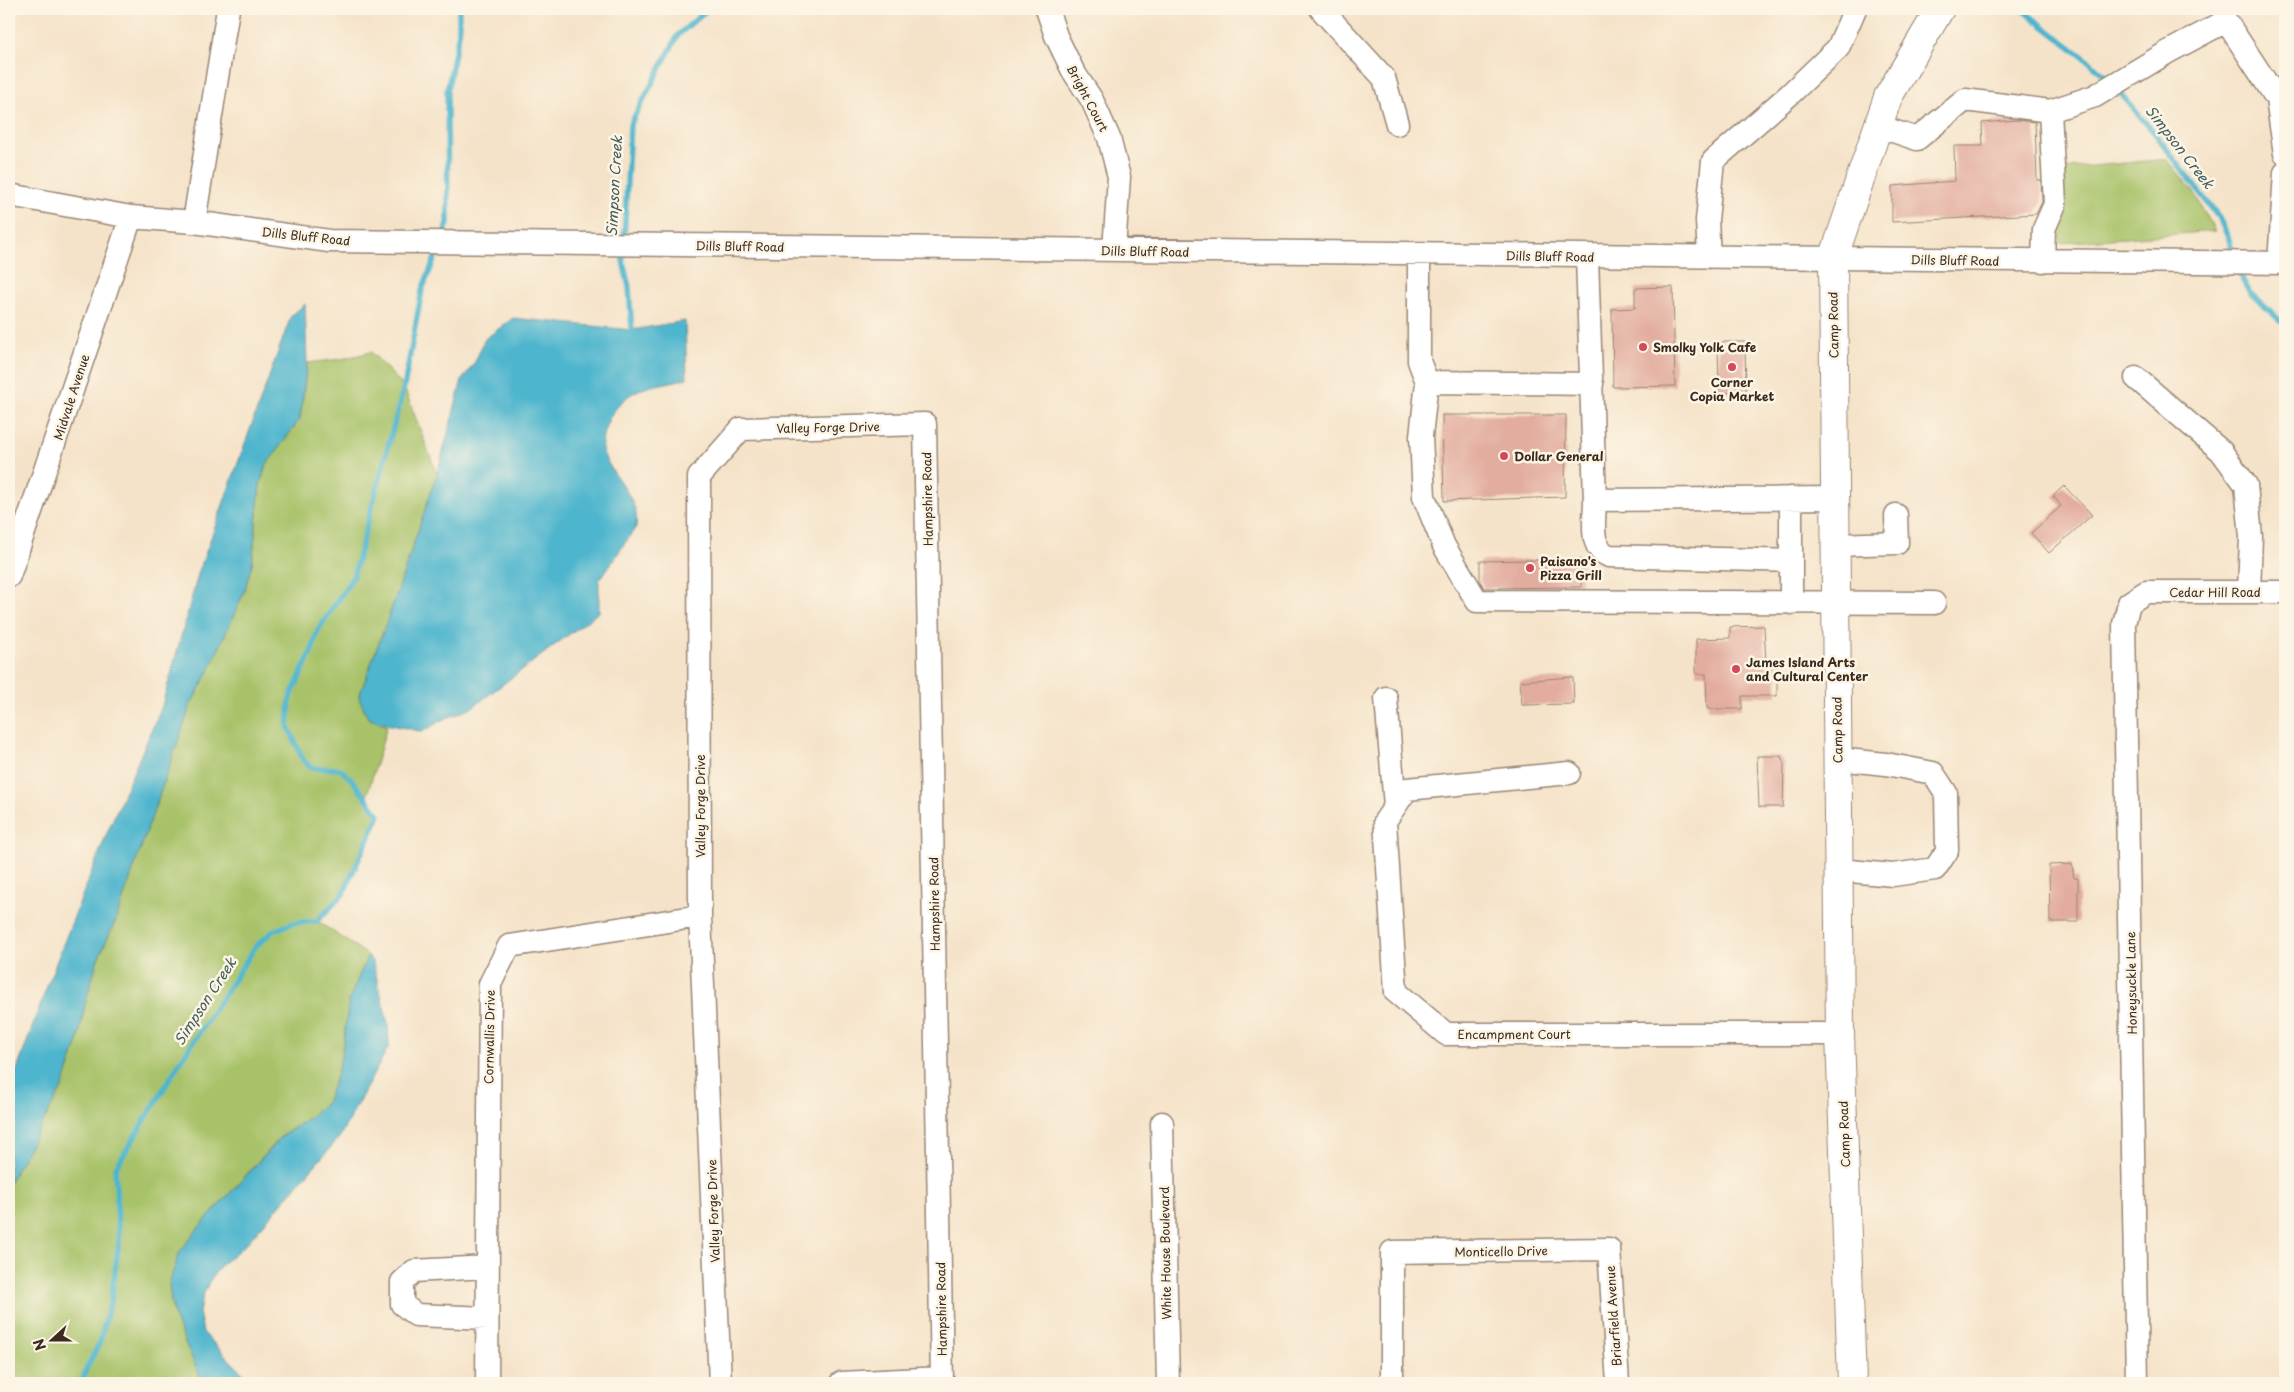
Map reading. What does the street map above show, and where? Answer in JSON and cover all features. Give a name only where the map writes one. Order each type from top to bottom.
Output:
[{"type":"main road","name":"Camp Road","points":[[1852,1383],[1840,1034],[1833,259],[1888,98],[1940,9]]},
{"type":"street","points":[[194,222],[228,9]]},
{"type":"street","name":"Bright Court","points":[[1047,9],[1056,36],[1073,71],[1092,100],[1109,138],[1119,177],[1114,250]]},
{"type":"street","points":[[1321,9],[1384,78],[1397,124]]},
{"type":"street","points":[[1709,258],[1707,220],[1713,161],[1838,48],[1855,9]]},
{"type":"street","points":[[1878,126],[1917,139],[1965,100],[2050,111],[2094,96],[2168,52],[2226,21],[2277,99],[2285,154]]},
{"type":"street","points":[[2043,261],[2044,229],[2055,204],[2050,111]]},
{"type":"street","points":[[2282,263],[2285,172]]},
{"type":"street","name":"Dills Bluff Road","points":[[9,195],[131,217],[194,222],[329,241],[2282,263]]},
{"type":"street","name":"Midvale Avenue","points":[[9,576],[18,524],[131,217]]},
{"type":"street","points":[[1419,254],[1419,361],[1427,382],[1421,436],[1424,497],[1444,546],[1477,601],[1934,603]]},
{"type":"street","points":[[1587,256],[1595,544],[1602,553],[1609,556],[1791,560]]},
{"type":"street","points":[[2136,378],[2220,451],[2246,485],[2251,538],[2249,592]]},
{"type":"street","points":[[1427,382],[1592,384]]},
{"type":"street","name":"Valley Forge Drive","points":[[720,1383],[700,916],[699,476],[741,429],[925,424]]},
{"type":"street","name":"Hampshire Road","points":[[925,424],[942,1380]]},
{"type":"street","points":[[1791,498],[1791,603]]},
{"type":"street","points":[[1595,500],[1835,498]]},
{"type":"street","points":[[1835,545],[1896,543],[1896,514]]},
{"type":"street","name":"Cedar Hill Road","points":[[2146,592],[2285,592]]},
{"type":"street","name":"Honeysuckle Lane","points":[[2138,1383],[2124,624],[2129,603],[2146,592]]},
{"type":"street","points":[[1386,698],[1396,806]]},
{"type":"street","points":[[1838,760],[1886,764],[1933,773],[1946,793],[1947,851],[1935,869],[1893,875],[1839,870]]},
{"type":"street","name":"Encampment Court","points":[[1569,773],[1407,789],[1385,822],[1396,992],[1446,1034],[1840,1034]]},
{"type":"street","name":"Cornwallis Drive","points":[[487,1383],[490,984],[509,946],[700,916]]},
{"type":"street","name":"White House Boulevard","points":[[1162,1123],[1168,1383]]},
{"type":"street","name":"Monticello Drive","points":[[1392,1383],[1392,1252],[1609,1249]]},
{"type":"street","name":"Briarfield Avenue","points":[[1609,1249],[1618,1383]]},
{"type":"street","points":[[487,1267],[414,1271],[402,1282],[402,1304],[416,1315],[487,1318]]},
{"type":"street","points":[[841,1383],[942,1380]]},
{"type":"green space","points":[[2167,159],[2193,191],[2215,231],[2061,243],[2057,223],[2061,169]]},
{"type":"green space","points":[[371,352],[404,387],[437,474],[395,599],[359,697],[368,718],[387,726],[366,799],[379,815],[343,894],[317,921],[368,955],[349,1000],[342,1053],[337,1074],[326,1103],[279,1138],[195,1232],[179,1253],[171,1302],[175,1319],[203,1383],[9,1383],[9,1183],[63,1086],[78,1041],[85,1004],[97,961],[115,922],[191,704],[208,673],[244,592],[252,564],[260,484],[267,464],[300,419],[307,363],[342,359]]},
{"type":"water","points":[[305,304],[307,363],[300,419],[267,464],[260,484],[252,564],[244,592],[208,673],[191,704],[115,922],[97,961],[85,1004],[78,1041],[63,1086],[9,1183],[9,1092],[50,978],[107,833],[162,706],[199,571],[291,316]]},
{"type":"water","points":[[513,318],[632,330],[685,321],[687,378],[645,388],[631,394],[612,414],[604,430],[602,439],[603,452],[634,506],[636,527],[599,581],[599,612],[470,709],[444,719],[422,732],[375,721],[368,718],[359,697],[395,599],[437,474],[462,380],[475,362],[485,339]]},
{"type":"water","points":[[368,955],[373,963],[388,1023],[389,1046],[339,1138],[246,1244],[221,1265],[209,1282],[199,1312],[203,1332],[252,1383],[203,1383],[175,1319],[171,1302],[169,1284],[179,1253],[195,1232],[280,1138],[326,1103],[337,1074],[342,1053],[349,1000]]},
{"type":"building","points":[[2017,120],[2035,122],[2037,180],[2041,180],[2042,202],[2036,214],[1892,222],[1892,186],[1955,181],[1954,146],[1983,146],[1982,123]]},
{"type":"building","name":"Smolky Yolk Cafe","points":[[1673,287],[1675,386],[1613,387],[1612,309],[1635,308],[1635,288]]},
{"type":"building","name":"Corner Copia Market","points":[[1718,342],[1745,342],[1746,392],[1719,393]]},
{"type":"building","name":"Dollar General","points":[[1442,415],[1566,415],[1565,497],[1444,501]]},
{"type":"building","points":[[2064,486],[2092,515],[2049,553],[2031,533],[2061,506],[2053,496]]},
{"type":"building","name":"Paisano's Pizza Grill","points":[[1581,559],[1581,587],[1484,588],[1480,581],[1480,561]]},
{"type":"building","name":"James Island Arts and Cultural Center","points":[[1764,626],[1766,663],[1777,662],[1777,696],[1742,696],[1742,709],[1707,709],[1706,674],[1696,674],[1696,639],[1730,638],[1730,627]]},
{"type":"building","points":[[1573,677],[1574,704],[1522,705],[1520,681]]},
{"type":"building","points":[[1757,756],[1781,756],[1784,764],[1783,807],[1759,807]]},
{"type":"building","points":[[2072,864],[2074,878],[2078,878],[2078,922],[2050,922],[2049,865]]},
{"type":"waterway","points":[[443,237],[448,223],[447,91],[459,33],[459,9]]},
{"type":"waterway","name":"Simpson Creek","points":[[624,241],[630,125],[678,35],[708,9]]},
{"type":"waterway","name":"Simpson Creek","points":[[2021,9],[2090,62],[2110,81]]},
{"type":"waterway","name":"Simpson Creek","points":[[2116,88],[2156,135],[2219,218],[2229,239],[2234,257]]},
{"type":"waterway","name":"Simpson Creek","points":[[82,1383],[86,1369],[100,1342],[111,1300],[119,1242],[115,1169],[180,1062],[256,946],[273,931],[293,923],[317,921],[343,894],[379,815],[352,780],[340,769],[312,768],[303,760],[288,726],[290,698],[312,650],[317,632],[353,577],[404,387],[422,290],[439,248]]},
{"type":"waterway","name":"Simpson Creek","points":[[624,250],[623,261],[629,287],[632,330]]},
{"type":"waterway","name":"Simpson Creek","points":[[2237,269],[2250,293],[2285,325]]},
{"type":"place","name":"Smolky Yolk Cafe","points":[[1643,347]]},
{"type":"place","name":"Corner Copia Market","points":[[1732,367]]},
{"type":"place","name":"Dollar General","points":[[1504,456]]},
{"type":"place","name":"Paisano's Pizza Grill","points":[[1530,568]]},
{"type":"place","name":"James Island Arts and Cultural Center","points":[[1736,669]]}]
